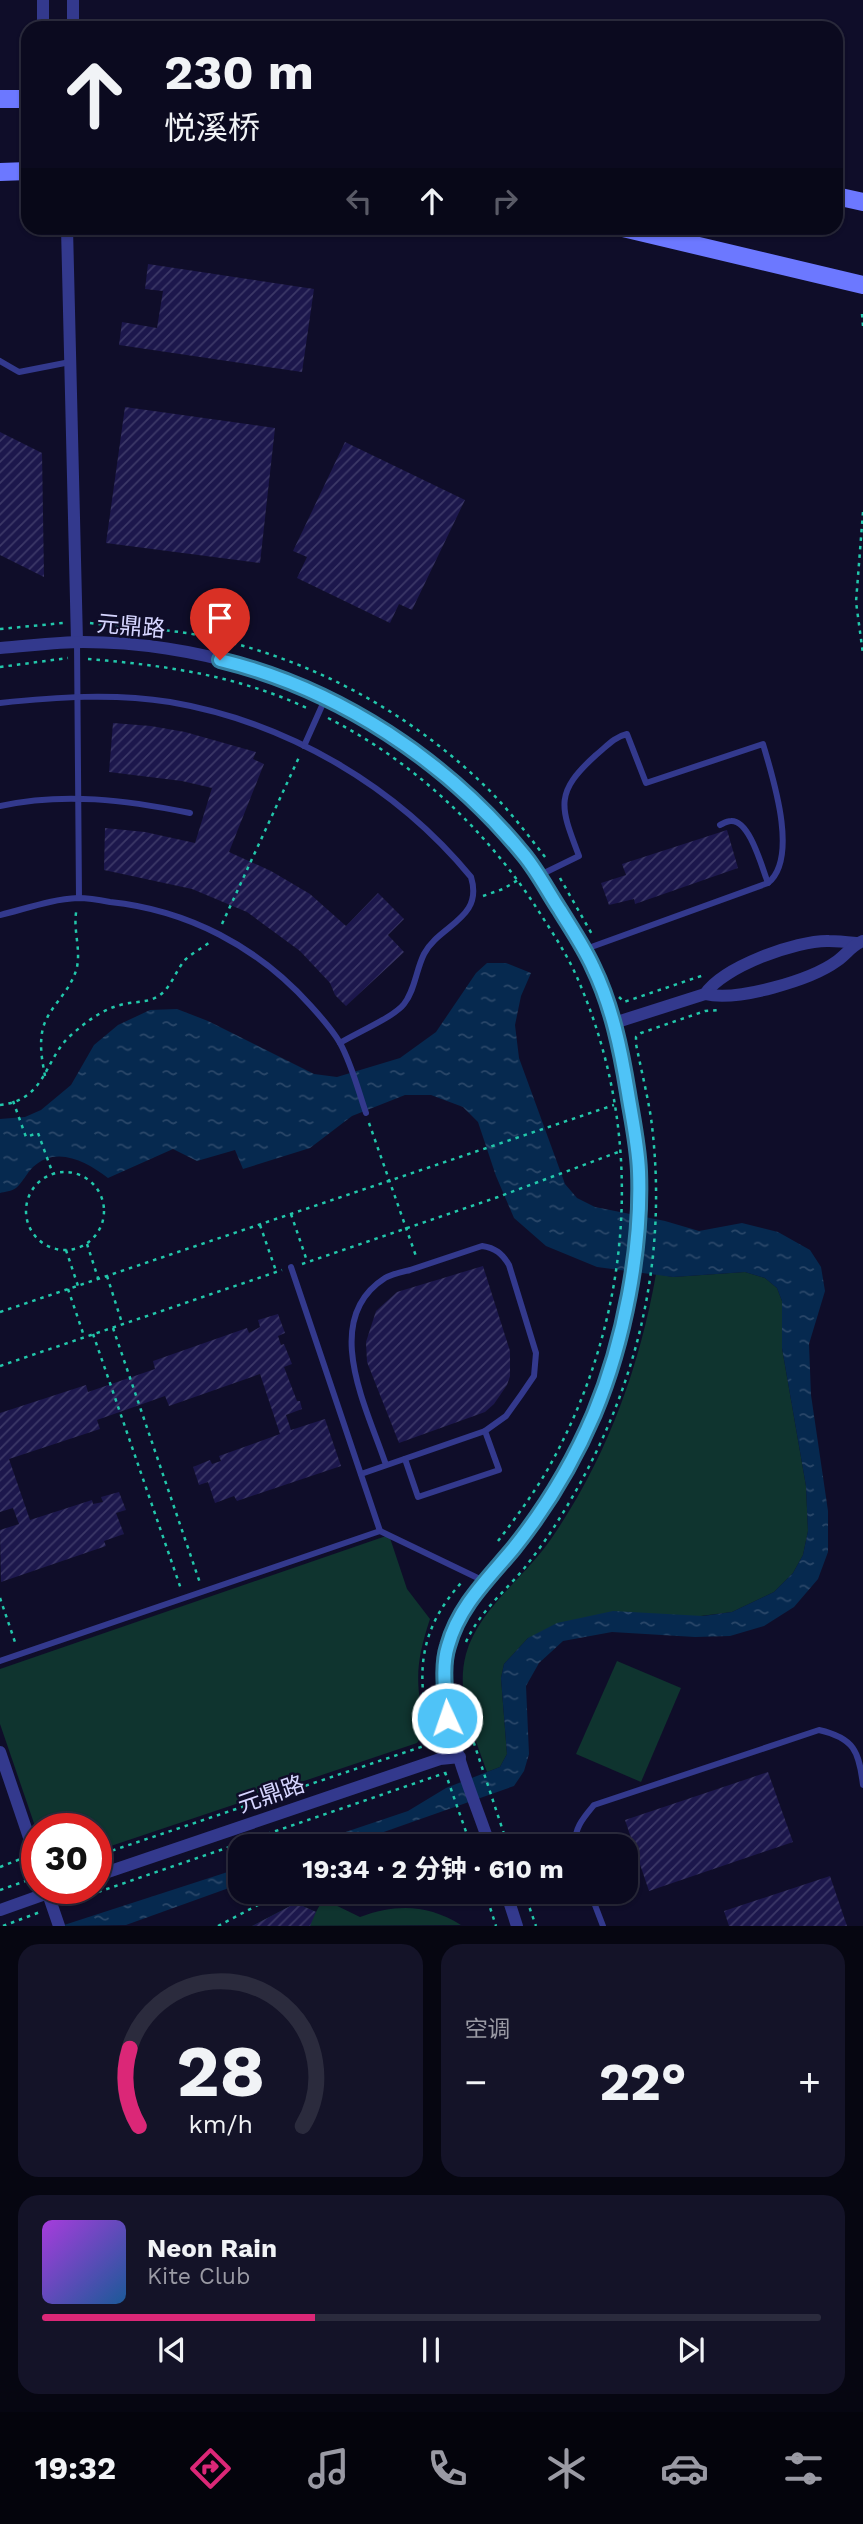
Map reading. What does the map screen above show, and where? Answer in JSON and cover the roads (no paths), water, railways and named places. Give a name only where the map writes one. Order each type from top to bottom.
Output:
[{"type":"main road","points":[[0,99],[21,99]]},
{"type":"main road","points":[[0,172],[21,171]]},
{"type":"main road","points":[[843,198],[863,202]]},
{"type":"main road","points":[[652,235],[863,285]]},
{"type":"street","points":[[43,0],[43,21]]},
{"type":"street","points":[[73,0],[73,21]]},
{"type":"street","points":[[67,235],[77,642]]},
{"type":"street","name":"元鼎路","points":[[0,648],[77,642],[144,646],[195,654],[246,666],[347,708],[420,754],[492,818],[527,858],[593,966],[614,1023],[625,1073],[637,1157],[638,1214],[625,1316],[613,1363],[573,1459],[547,1504],[484,1581]]},
{"type":"street","points":[[705,994],[713,982],[751,962],[796,946],[827,940],[859,942]]},
{"type":"street","points":[[614,1023],[705,994],[717,997],[755,993],[807,976],[836,962],[859,942]]},
{"type":"street","points":[[484,1581],[463,1609],[447,1647],[445,1675],[447,1718],[486,1834]]},
{"type":"street","points":[[0,1752],[21,1814]]},
{"type":"street","name":"元鼎路","points":[[112,1871],[440,1759],[460,1757]]},
{"type":"street","points":[[0,1910],[21,1902]]},
{"type":"street","points":[[52,1904],[58,1924]]},
{"type":"street","points":[[510,1904],[517,1926]]},
{"type":"lane","points":[[0,362],[19,372],[70,362]]},
{"type":"lane","points":[[77,642],[79,898]]},
{"type":"lane","points":[[0,704],[110,697],[168,702],[210,710],[254,724],[304,746],[354,773],[394,800],[425,826],[471,877],[473,898],[466,913],[433,943],[425,954],[404,1003],[392,1014],[340,1044]]},
{"type":"lane","points":[[304,746],[326,697]]},
{"type":"lane","points":[[538,876],[579,856],[566,823],[564,804],[568,788],[576,773],[617,737],[628,734],[646,783],[764,744],[776,792],[782,837],[780,868],[776,877],[768,883],[583,950]]},
{"type":"lane","points":[[0,806],[21,801],[79,797],[134,801],[190,813]]},
{"type":"lane","points":[[720,824],[739,822],[748,831],[768,883]]},
{"type":"lane","points":[[0,915],[79,898],[121,903],[163,911],[207,928],[240,945],[297,991],[326,1023],[340,1044],[366,1113]]},
{"type":"lane","points":[[361,1474],[485,1432],[506,1416],[534,1376],[536,1353],[509,1265],[504,1256],[493,1248],[482,1246],[386,1278],[368,1293],[356,1313],[351,1337],[352,1363],[386,1465]]},
{"type":"lane","points":[[291,1267],[380,1531]]},
{"type":"lane","points":[[405,1459],[418,1497],[488,1474],[499,1469],[485,1432]]},
{"type":"lane","points":[[0,1661],[380,1531],[484,1581]]},
{"type":"lane","points":[[576,1834],[580,1821],[594,1805],[819,1730],[837,1734],[851,1744],[860,1761],[863,1785]]},
{"type":"lane","points":[[595,1904],[603,1926]]},
{"type":"water","points":[[487,963],[506,963],[531,973],[521,996],[515,1025],[519,1058],[565,1184],[577,1198],[595,1207],[699,1231],[742,1223],[778,1232],[810,1250],[821,1267],[825,1291],[809,1344],[811,1395],[828,1511],[828,1552],[818,1579],[794,1607],[764,1626],[730,1636],[695,1637],[612,1632],[563,1641],[539,1663],[526,1686],[529,1754],[524,1771],[514,1786],[378,1834],[340,1834],[408,1811],[446,1788],[500,1767],[507,1754],[501,1678],[504,1664],[528,1638],[557,1623],[613,1611],[703,1616],[732,1612],[774,1592],[793,1573],[803,1555],[808,1531],[806,1486],[782,1348],[782,1301],[777,1288],[765,1278],[745,1272],[673,1277],[597,1267],[546,1246],[514,1218],[496,1176],[478,1122],[463,1107],[431,1095],[405,1095],[352,1116],[310,1148],[243,1169],[235,1150],[197,1161],[173,1149],[108,1178],[91,1166],[72,1158],[52,1157],[33,1167],[16,1188],[0,1193],[0,1119],[25,1117],[41,1110],[71,1085],[94,1045],[118,1025],[150,1010],[177,1009],[208,1021],[314,1074],[337,1077],[400,1058],[436,1032],[476,973]]},
{"type":"water","points":[[228,1872],[228,1888],[126,1925],[61,1926]]}]
